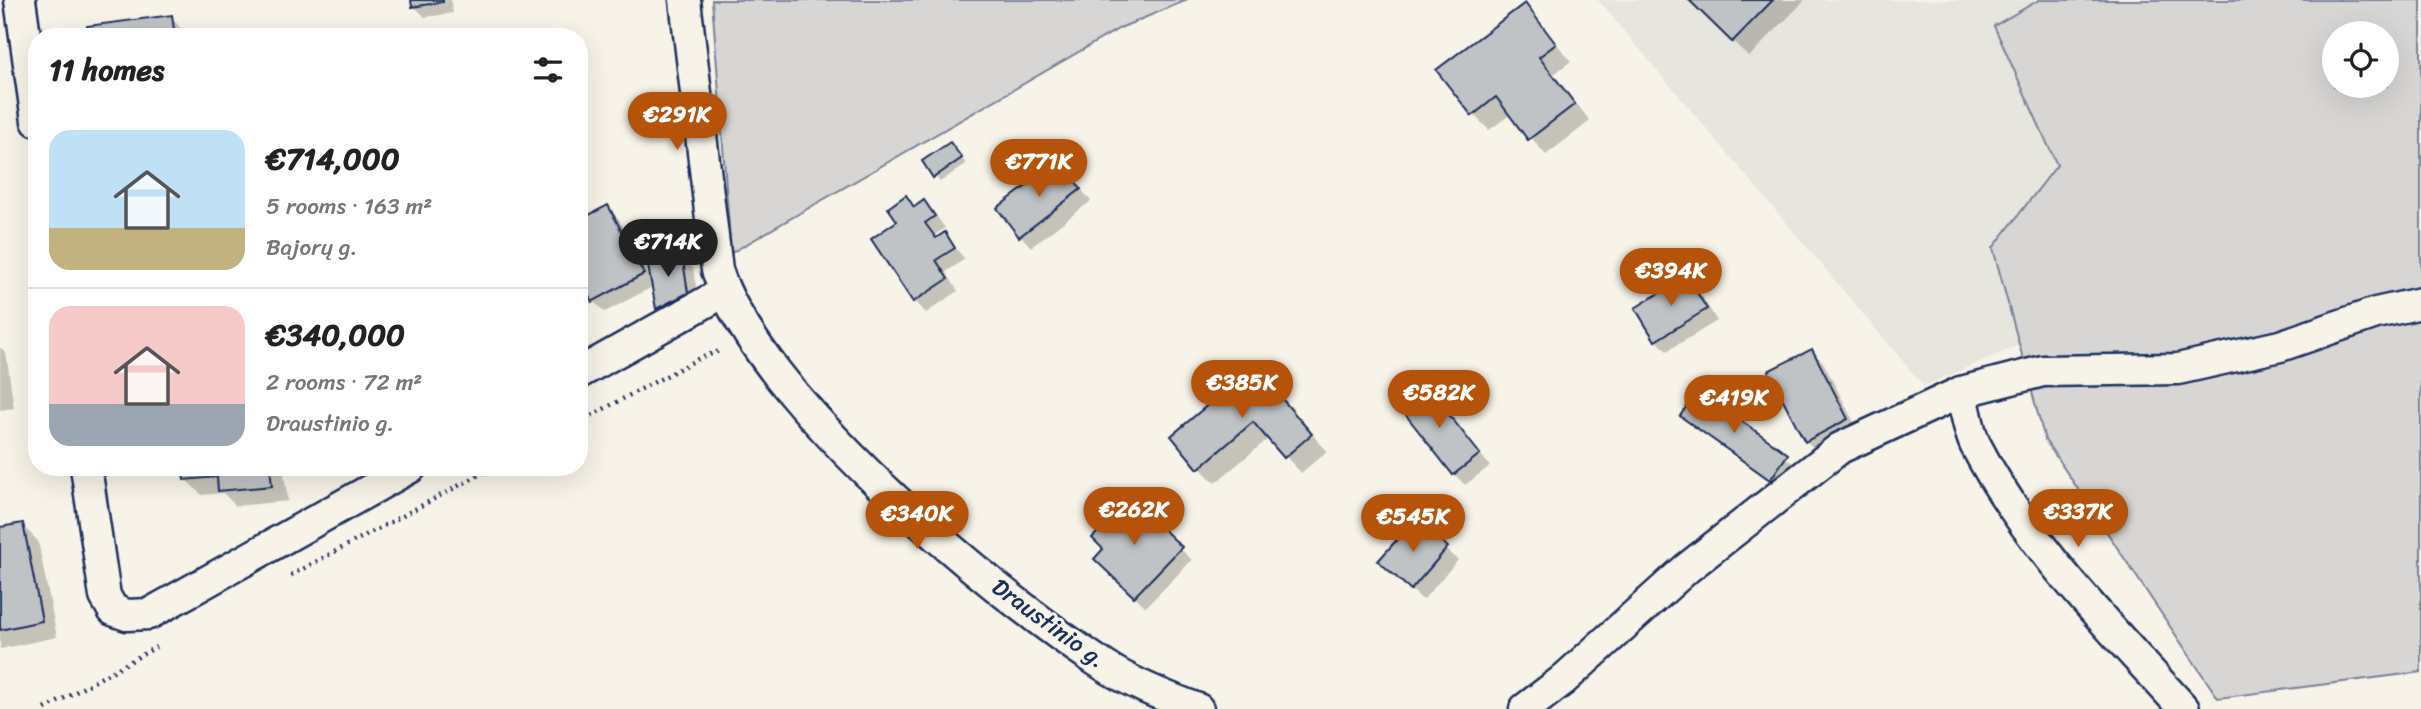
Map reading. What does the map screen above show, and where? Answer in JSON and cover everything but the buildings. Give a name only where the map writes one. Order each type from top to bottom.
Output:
[{"type":"street","points":[[20,0],[28,57]]},
{"type":"street","name":"Draustinio g.","points":[[685,0],[713,244],[724,292],[752,338],[800,401],[896,499],[997,587],[1098,662],[1153,692],[1198,709]]},
{"type":"street","points":[[588,368],[724,292]]},
{"type":"street","points":[[1525,709],[1563,680],[1685,569],[1840,448],[1962,392],[2043,371],[2178,369],[2280,346],[2376,313],[2421,303]]},
{"type":"street","points":[[1962,392],[1974,441],[2010,502],[2090,605],[2184,709]]},
{"type":"street","points":[[87,476],[105,596],[113,610],[127,615],[149,614],[395,476]]},
{"type":"path","points":[[588,417],[698,359],[752,338]]},
{"type":"shaded area","points":[[712,0],[1187,0],[1120,28],[731,253]]},
{"type":"shaded area","points":[[1598,0],[2039,0],[1994,26],[2058,165],[1993,248],[2019,345],[1924,386]]},
{"type":"shaded area","points":[[2039,0],[2421,0],[2421,672],[2218,698],[2045,440],[1993,248],[2057,165],[1994,26]]}]
